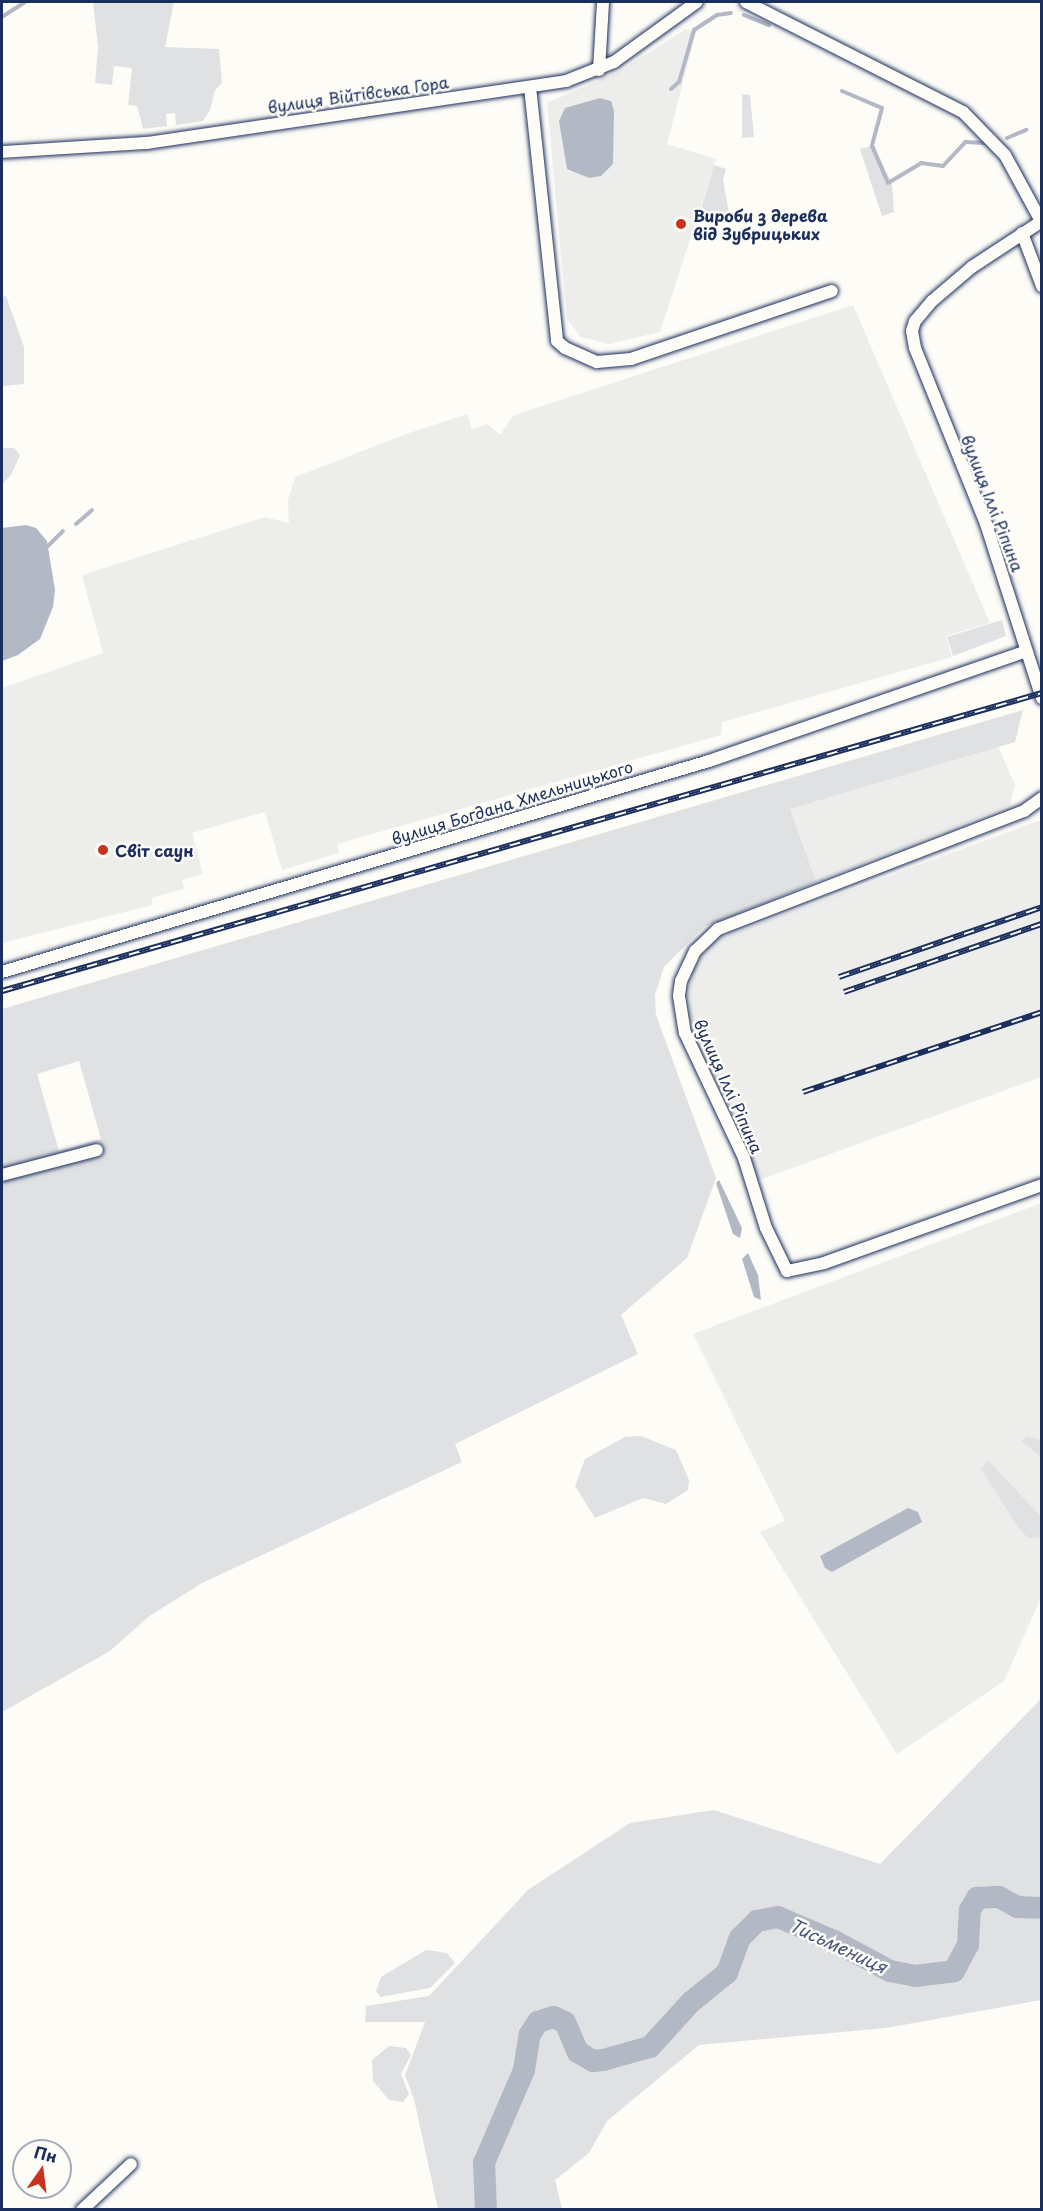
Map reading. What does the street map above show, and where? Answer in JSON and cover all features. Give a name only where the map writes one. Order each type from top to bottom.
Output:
[{"type":"street","points":[[599,70],[603,2]]},
{"type":"street","name":"вулиця Війтівська Гора","points":[[2,152],[147,143],[362,108],[530,87],[599,70],[697,2]]},
{"type":"street","points":[[746,2],[963,112],[1005,155],[1041,221],[1022,233],[1041,286]]},
{"type":"street","points":[[530,87],[558,342],[565,348],[597,362],[620,362],[832,291]]},
{"type":"street","name":"вулиця Іллі Ріпина","points":[[1022,233],[972,267],[915,321],[915,348],[986,524],[1041,698]]},
{"type":"street","name":"вулиця Богдана Хмельницького","points":[[2,972],[709,761],[1028,651]]},
{"type":"street","name":"вулиця Іллі Ріпина","points":[[1041,798],[1024,811],[718,929],[694,951],[681,981],[679,996],[685,1033],[744,1158],[766,1228],[787,1271],[824,1263],[1041,1185]]},
{"type":"street","points":[[2,1175],[97,1150]]},
{"type":"street","points":[[82,2210],[131,2164]]},
{"type":"shaded area","points":[[93,2],[174,2],[165,47],[219,49],[222,83],[215,90],[210,110],[203,121],[176,125],[175,113],[166,114],[167,126],[143,129],[137,106],[128,105],[132,68],[114,66],[112,85],[95,83],[98,47]]},
{"type":"shaded area","points":[[686,29],[696,32],[667,144],[716,159],[660,332],[609,344],[580,337],[567,318],[547,103],[620,71]]},
{"type":"shaded area","points":[[742,94],[750,95],[754,137],[742,138]]},
{"type":"shaded area","points":[[600,98],[611,101],[614,111],[613,164],[601,176],[589,178],[567,169],[559,121],[565,108]]},
{"type":"shaded area","points":[[874,145],[892,184],[894,212],[882,216],[860,149]]},
{"type":"shaded area","points":[[714,165],[726,169],[723,180],[730,219],[698,219]]},
{"type":"shaded area","points":[[6,296],[24,347],[24,384],[2,386],[2,297]]},
{"type":"shaded area","points":[[853,305],[990,623],[946,636],[952,657],[722,722],[721,735],[337,844],[339,853],[282,870],[265,812],[192,833],[203,874],[182,880],[184,889],[151,898],[153,905],[2,943],[2,688],[103,653],[82,575],[265,517],[289,523],[288,500],[295,477],[409,433],[467,414],[472,429],[487,424],[500,435],[514,415]]},
{"type":"shaded area","points":[[2,448],[14,448],[20,455],[11,475],[2,484]]},
{"type":"shaded area","points":[[26,525],[36,528],[47,541],[55,590],[53,607],[40,639],[18,655],[2,661],[2,528]]},
{"type":"shaded area","points":[[1002,620],[1006,636],[953,656],[947,637]]},
{"type":"shaded area","points":[[1023,710],[1015,742],[790,809],[816,882],[704,927],[664,967],[655,995],[656,1015],[716,1178],[687,1258],[621,1315],[638,1354],[455,1444],[462,1462],[202,1583],[148,1617],[110,1651],[2,1712],[2,1009]],"holes":[[[79,1061],[101,1139],[59,1151],[37,1074]]]},
{"type":"shaded area","points":[[998,746],[1015,785],[1010,805],[816,882],[789,809]]},
{"type":"shaded area","points":[[1041,820],[1041,1077],[759,1180],[690,1017],[688,995],[693,971],[706,950],[717,939]]},
{"type":"shaded area","points":[[719,1180],[742,1228],[740,1238],[733,1234],[716,1183]]},
{"type":"shaded area","points":[[1041,1203],[1041,1598],[1004,1681],[897,1754],[760,1532],[785,1521],[693,1334]]},
{"type":"shaded area","points":[[748,1253],[758,1275],[761,1300],[754,1297],[742,1259]]},
{"type":"shaded area","points":[[641,1436],[676,1450],[689,1480],[688,1490],[666,1504],[643,1498],[595,1518],[575,1486],[585,1459],[625,1437]]},
{"type":"shaded area","points":[[1027,1436],[1041,1440],[1041,1457],[1021,1441]]},
{"type":"shaded area","points":[[988,1460],[1041,1517],[1041,1537],[1028,1538],[1018,1527],[981,1469]]},
{"type":"shaded area","points":[[908,1508],[918,1512],[922,1522],[832,1572],[825,1568],[820,1556]]},
{"type":"shaded area","points":[[1041,1699],[1041,2000],[886,2028],[699,2045],[607,2121],[589,2153],[555,2180],[562,2209],[438,2209],[414,2099],[405,2075],[425,2022],[365,2022],[366,2006],[429,1996],[528,1890],[630,1823],[714,1810],[880,1864]]},
{"type":"shaded area","points":[[426,1950],[447,1953],[455,1963],[430,1988],[380,1997],[376,1991],[381,1977]]},
{"type":"shaded area","points":[[389,2046],[406,2048],[411,2055],[401,2074],[409,2094],[403,2102],[389,2100],[373,2081],[372,2060]]},
{"type":"waterway","points":[[2,17],[25,2]]},
{"type":"waterway","points":[[671,89],[679,82],[694,30],[717,15],[731,13]]},
{"type":"waterway","points":[[744,15],[769,25]]},
{"type":"waterway","points":[[842,91],[882,108],[872,146],[888,183],[921,163],[943,166],[965,142],[986,143]]},
{"type":"waterway","points":[[1007,138],[1026,130]]},
{"type":"waterway","points":[[76,524],[92,510]]},
{"type":"waterway","points":[[48,546],[63,531]]},
{"type":"waterway","name":"Тисьмениця","points":[[486,2210],[484,2163],[524,2070],[530,2034],[538,2022],[553,2017],[565,2022],[578,2052],[593,2061],[603,2060],[650,2047],[691,2002],[727,1973],[740,1938],[757,1921],[778,1917],[834,1941],[890,1971],[915,1976],[954,1971],[968,1945],[970,1910],[977,1898],[999,1897],[1017,1907],[1042,1908]]},
{"type":"railway","points":[[2,991],[1042,693]]},
{"type":"railway","points":[[839,977],[1042,907]]},
{"type":"railway","points":[[844,992],[1042,924]]},
{"type":"railway","points":[[803,1092],[1042,1012]]},
{"type":"place","name":"Вироби з дерева від Зубрицьких","points":[[681,224]]},
{"type":"place","name":"Світ саун","points":[[103,850]]}]
